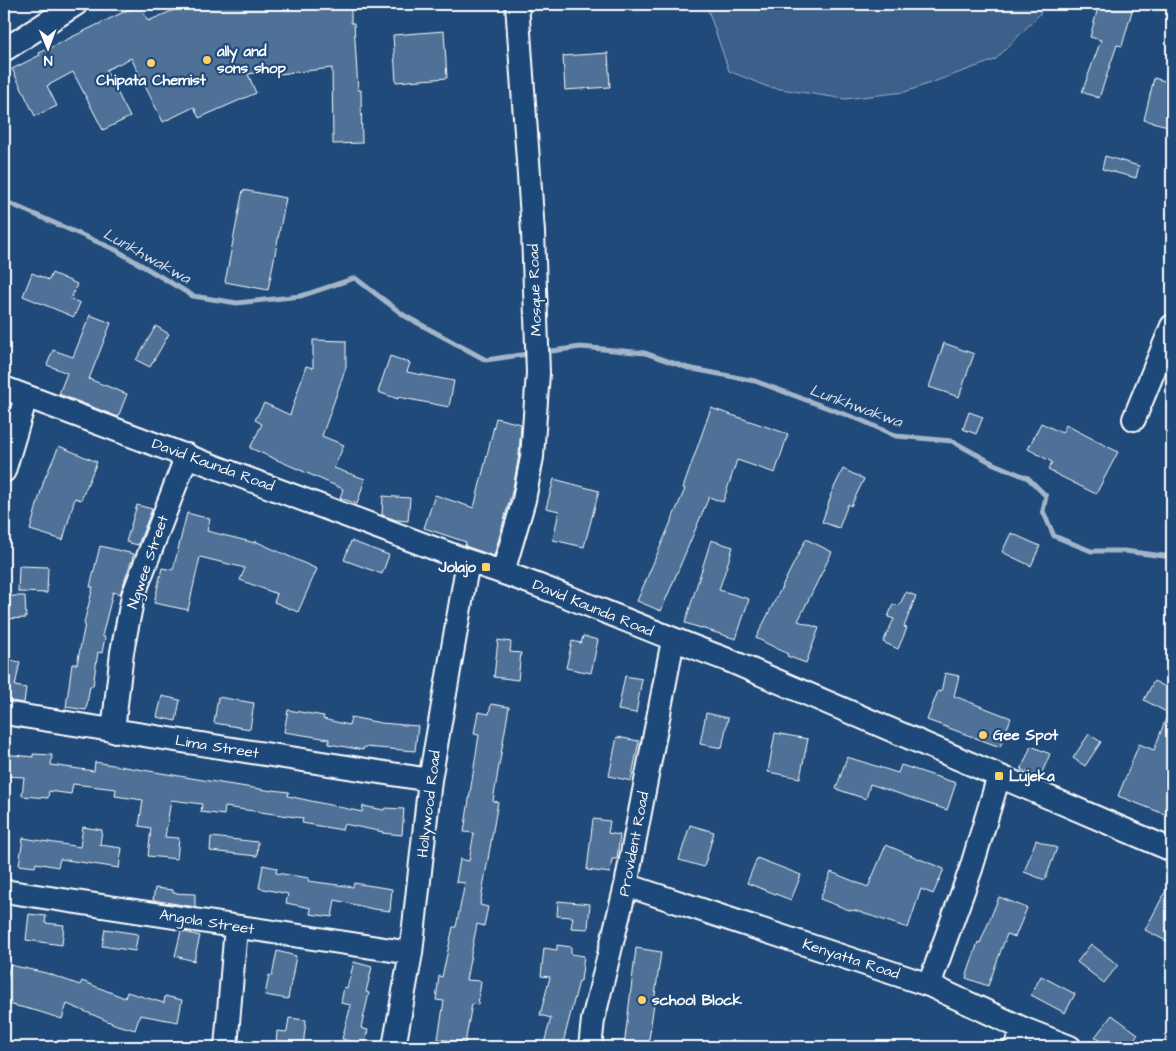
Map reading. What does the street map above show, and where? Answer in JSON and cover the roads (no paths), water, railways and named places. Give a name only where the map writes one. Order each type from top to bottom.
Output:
[{"type":"street","points":[[4,50],[76,4]]},
{"type":"street","name":"Mosque Road","points":[[503,572],[524,500],[532,457],[538,373],[533,232],[517,4]]},
{"type":"street","points":[[1134,419],[1172,326]]},
{"type":"street","name":"David Kaunda Road","points":[[4,388],[26,398],[187,455],[468,561],[503,572],[728,660],[1172,850]]},
{"type":"street","points":[[4,471],[26,398]]},
{"type":"street","name":"Ngwee Street","points":[[113,731],[122,652],[133,596],[187,455]]},
{"type":"street","name":"Hollywood Road","points":[[394,1047],[411,953],[430,780],[468,561]]},
{"type":"street","name":"Provident Road","points":[[590,1047],[593,1020],[626,885],[673,640]]},
{"type":"street","name":"Lima Street","points":[[4,713],[430,780]]},
{"type":"street","points":[[929,985],[971,869],[999,776]]},
{"type":"street","name":"Kenyatta Road","points":[[626,885],[929,985],[1019,1038],[1070,1047]]},
{"type":"street","name":"Angola Street","points":[[4,891],[411,953]]},
{"type":"street","points":[[226,1047],[236,927]]},
{"type":"waterway","name":"Lunkhwakwa","points":[[4,201],[116,250],[193,296],[237,303],[301,296],[355,278],[405,316],[486,360],[527,354]]},
{"type":"waterway","name":"Lunkhwakwa","points":[[544,352],[581,347],[645,353],[688,368],[755,381],[863,421],[896,436],[952,441],[994,464],[1028,478],[1046,496],[1043,511],[1054,536],[1091,551],[1124,551],[1172,557]]},
{"type":"place","name":"ally and sons shop","points":[[207,60]]},
{"type":"place","name":"Chipata Chemist","points":[[151,63]]},
{"type":"place","name":"Jolajo","points":[[486,567]]},
{"type":"place","name":"Gee Spot","points":[[983,735]]},
{"type":"place","name":"Lujeka","points":[[999,776]]},
{"type":"place","name":"school Block","points":[[642,1000]]}]
